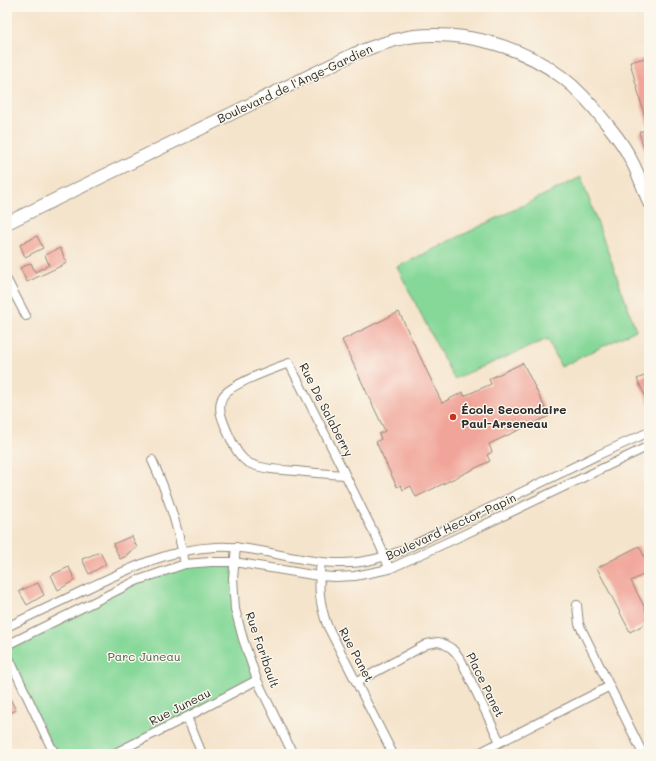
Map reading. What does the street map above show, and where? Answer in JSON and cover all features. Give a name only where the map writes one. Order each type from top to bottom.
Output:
[{"type":"main road","name":"Boulevard de l'Ange-Gardien","points":[[7,223],[354,54],[395,40],[415,36],[435,35],[456,36],[496,44],[532,59],[562,77],[595,109],[620,141],[630,156],[649,202]]},
{"type":"street","points":[[7,280],[26,316]]},
{"type":"street","name":"Rue De Salaberry","points":[[345,475],[284,471],[264,468],[244,460],[232,440],[221,416],[220,407],[222,396],[232,388],[289,363],[386,556],[389,569]]},
{"type":"street","name":"Boulevard Hector-Papin","points":[[7,627],[115,575],[145,562],[182,551],[214,547],[236,547],[339,564],[357,563],[386,556],[402,551],[598,455],[649,432]]},
{"type":"street","name":"Boulevard Hector-Papin","points":[[7,645],[136,581],[185,564],[234,562],[319,576],[355,576],[389,569],[649,446]]},
{"type":"street","points":[[598,455],[604,468]]},
{"type":"street","points":[[152,460],[164,485],[185,564]]},
{"type":"street","name":"Rue Faribault","points":[[236,547],[233,578],[235,609],[243,639],[258,680],[294,754]]},
{"type":"street","name":"Rue Panet","points":[[321,562],[319,576],[320,606],[326,625],[357,682],[393,754]]},
{"type":"street","points":[[577,605],[579,624],[643,754]]},
{"type":"street","name":"Place Panet","points":[[357,682],[427,644],[438,642],[442,643],[451,648],[461,660],[500,742]]},
{"type":"street","points":[[7,654],[51,748],[56,754]]},
{"type":"street","name":"Rue Juneau","points":[[113,754],[258,680]]},
{"type":"street","points":[[477,754],[610,686]]},
{"type":"street","points":[[187,717],[202,754]]},
{"type":"green space","points":[[581,177],[636,330],[561,367],[548,339],[454,379],[397,267]]},
{"type":"green space","name":"Parc Juneau","points":[[234,562],[235,609],[257,680],[113,754],[56,754],[7,654],[7,645],[111,593],[185,564]]},
{"type":"building","points":[[649,57],[649,125],[647,125],[630,62]]},
{"type":"building","points":[[649,129],[649,160],[647,160],[639,132]]},
{"type":"building","points":[[37,236],[43,248],[25,257],[20,245]]},
{"type":"building","points":[[60,248],[67,263],[27,282],[20,268],[31,263],[35,272],[49,265],[45,255]]},
{"type":"building","points":[[399,312],[442,403],[463,392],[464,396],[491,384],[489,379],[523,363],[549,416],[489,444],[492,452],[487,455],[490,461],[416,497],[411,486],[403,490],[401,485],[397,487],[376,442],[381,439],[379,434],[385,431],[342,340]]},
{"type":"building","points":[[649,374],[649,404],[637,379]]},
{"type":"building","points":[[132,536],[137,548],[129,552],[130,553],[127,554],[127,556],[120,559],[113,544]]},
{"type":"building","points":[[639,546],[649,566],[649,572],[631,581],[649,616],[649,622],[630,632],[597,568]]},
{"type":"building","points":[[100,552],[106,564],[89,574],[82,559]]},
{"type":"building","points":[[69,567],[75,580],[58,590],[51,575]]},
{"type":"building","points":[[38,583],[44,595],[27,605],[19,591]]},
{"type":"building","points":[[7,693],[16,710],[7,715]]},
{"type":"place","name":"École Secondaire Paul-Arseneau","points":[[453,417]]}]
